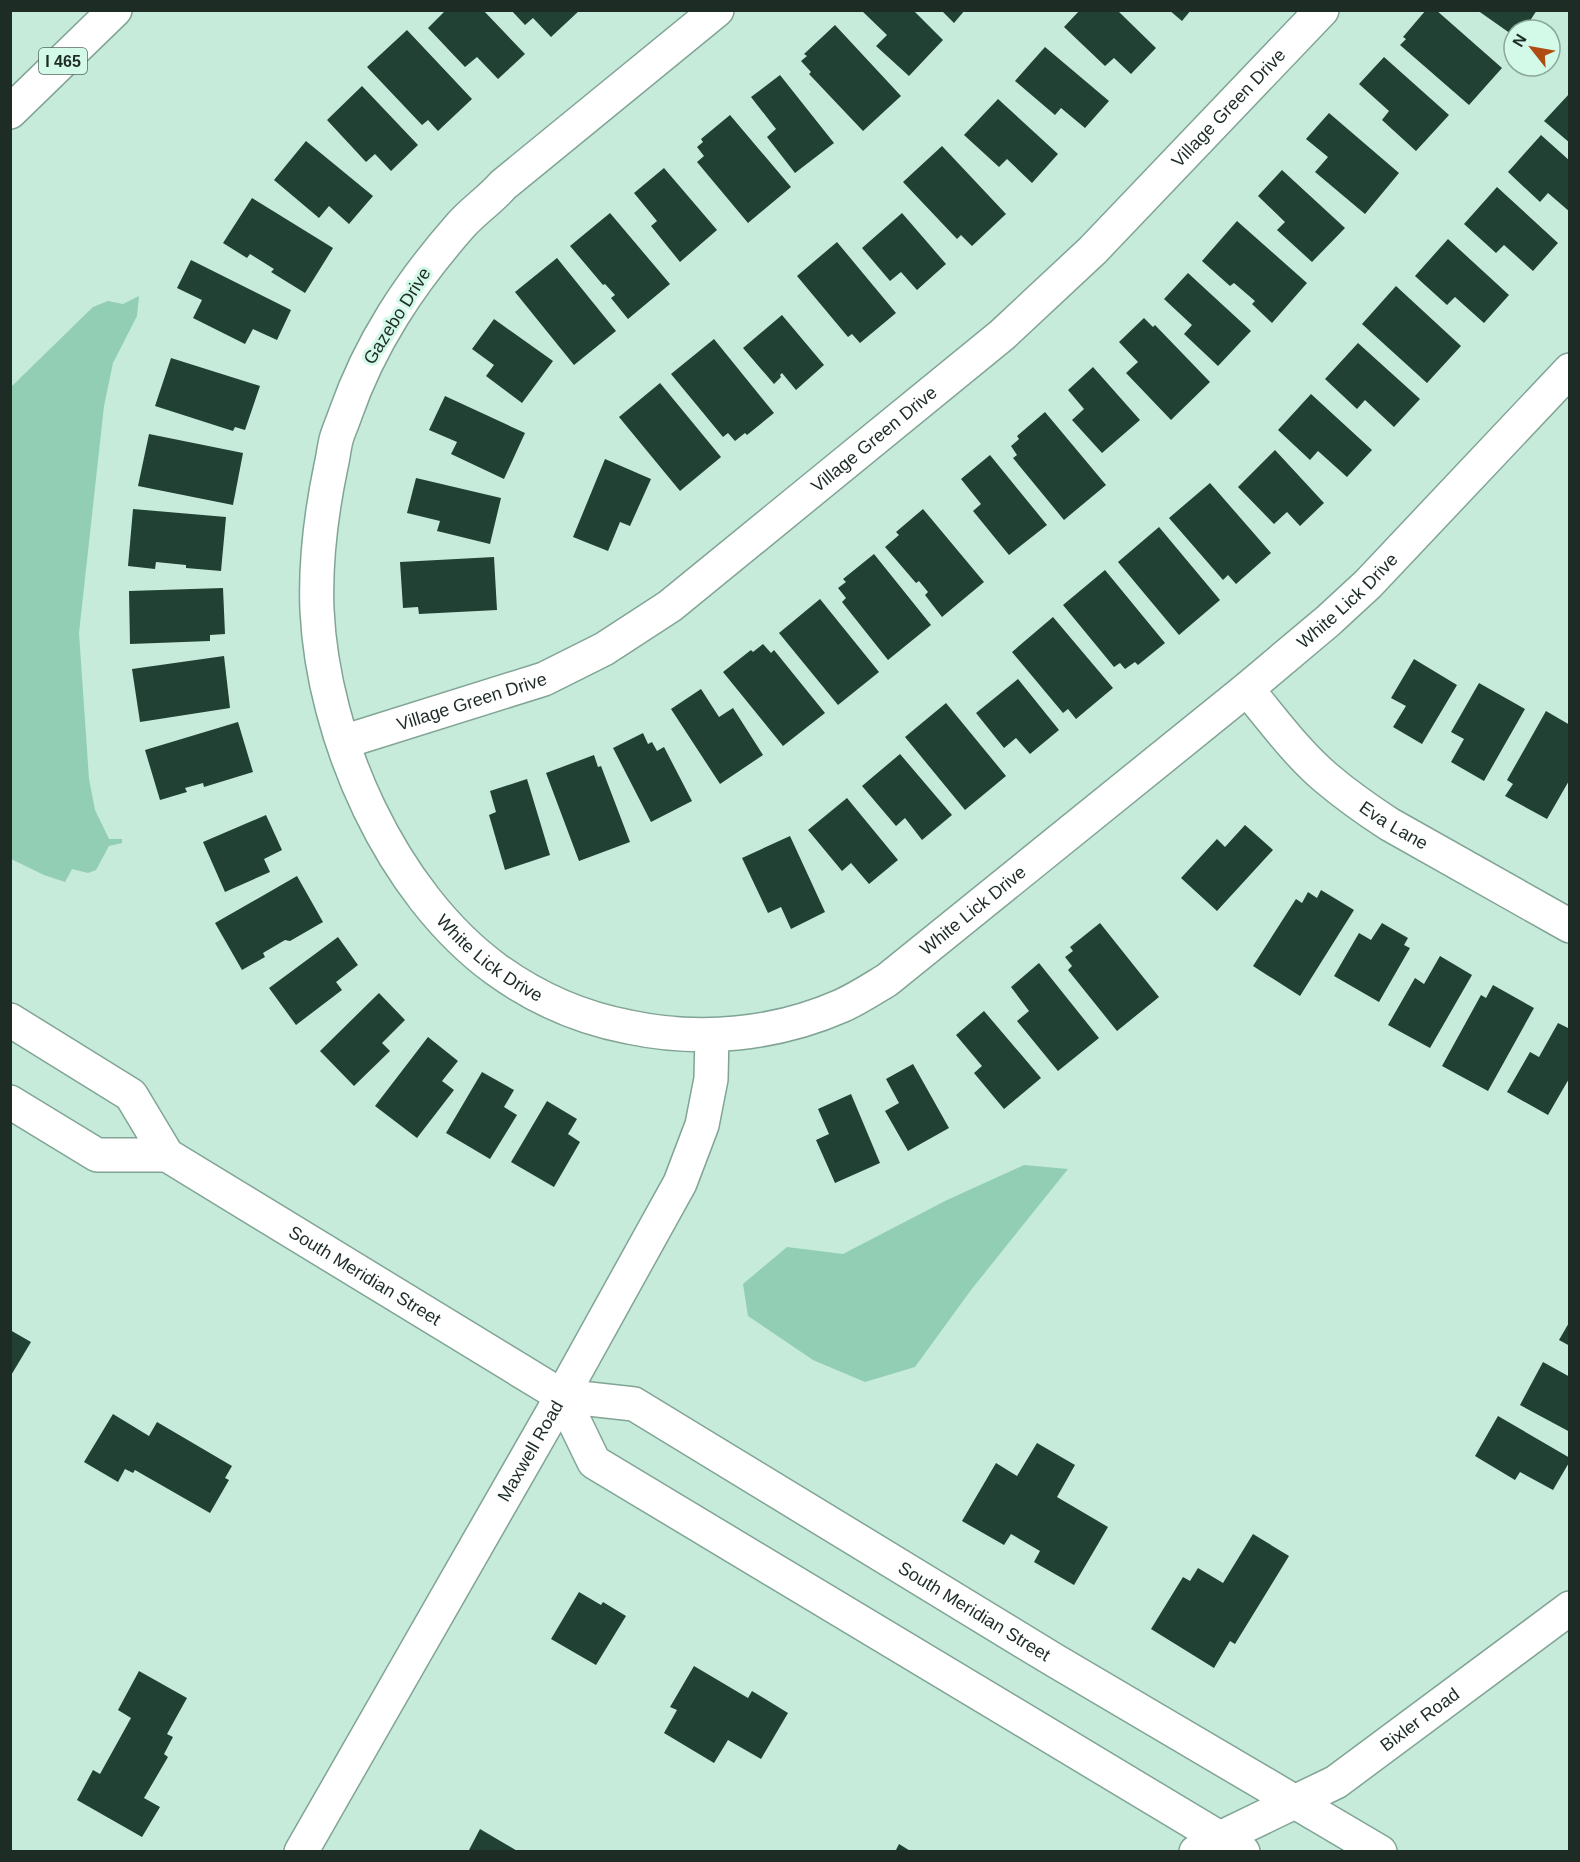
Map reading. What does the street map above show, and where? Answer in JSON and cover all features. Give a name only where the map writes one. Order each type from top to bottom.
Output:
[{"type":"main road","name":"I 465","points":[[10,112],[115,10]]},
{"type":"main road","name":"Gazebo Drive","points":[[343,742],[328,690],[318,625],[317,558],[322,505],[335,441],[369,354],[413,283],[464,222],[492,198],[503,185],[717,10]]},
{"type":"main road","name":"Village Green Drive","points":[[343,742],[544,678],[604,649],[670,606],[1002,335],[1093,250],[1322,10]]},
{"type":"main road","name":"White Lick Drive","points":[[343,742],[348,760],[384,837],[432,908],[462,940],[486,961],[537,995],[592,1018],[651,1032],[681,1035],[734,1034],[815,1016],[847,1003],[887,980],[1329,620],[1368,584],[1569,370]]},
{"type":"main road","name":"Eva Lane","points":[[1247,689],[1298,751],[1360,806],[1569,926]]},
{"type":"main road","name":"South Meridian Street","points":[[10,1020],[131,1095],[167,1155],[562,1396],[634,1404],[1044,1653],[1380,1851]]},
{"type":"main road","name":"Maxwell Road","points":[[301,1851],[562,1396],[680,1183],[702,1125],[711,1079],[712,1035]]},
{"type":"main road","points":[[10,1102],[97,1155],[167,1155]]},
{"type":"main road","points":[[562,1396],[594,1462],[1220,1847]]},
{"type":"main road","name":"Bixler Road","points":[[1220,1847],[1261,1817],[1322,1790],[1348,1774],[1569,1608]]},
{"type":"shaded area","points":[[139,296],[137,316],[113,363],[104,406],[79,633],[89,779],[95,810],[109,839],[122,839],[122,843],[109,846],[96,870],[88,873],[72,869],[65,882],[11,859],[11,387],[93,307],[108,301],[123,304]]},
{"type":"shaded area","points":[[1024,1165],[1068,1169],[971,1290],[915,1367],[865,1382],[813,1360],[748,1316],[743,1284],[787,1247],[843,1254],[947,1200]]},
{"type":"building","points":[[446,10],[483,10],[525,54],[498,79],[477,57],[465,67],[428,28]]},
{"type":"building","points":[[511,10],[580,10],[551,37],[533,18],[525,25]]},
{"type":"building","points":[[861,10],[913,10],[943,40],[909,76],[876,46],[887,35]]},
{"type":"building","points":[[941,10],[965,10],[954,23]]},
{"type":"building","points":[[1080,10],[1117,10],[1156,48],[1131,74],[1114,58],[1105,66],[1064,27]]},
{"type":"building","points":[[1169,10],[1191,10],[1182,21]]},
{"type":"building","points":[[1426,10],[1436,10],[1502,68],[1469,105],[1400,45],[1406,39],[1403,37]]},
{"type":"building","points":[[1477,10],[1537,10],[1532,18],[1502,18],[1502,28]]},
{"type":"building","points":[[835,25],[901,96],[863,131],[809,74],[811,72],[801,61],[807,56],[804,54]]},
{"type":"building","points":[[407,30],[472,99],[438,131],[428,120],[422,125],[367,67]]},
{"type":"building","points":[[1045,47],[1109,101],[1085,128],[1061,108],[1055,115],[1015,81]]},
{"type":"building","points":[[1384,57],[1449,115],[1416,151],[1382,120],[1389,111],[1359,84]]},
{"type":"building","points":[[780,75],[834,143],[795,173],[767,137],[776,129],[751,97]]},
{"type":"building","points":[[362,86],[418,145],[391,171],[375,154],[366,162],[327,120]]},
{"type":"building","points":[[1570,93],[1570,143],[1544,121]]},
{"type":"building","points":[[998,99],[1058,154],[1032,183],[1007,159],[999,167],[964,135]]},
{"type":"building","points":[[1329,113],[1399,173],[1365,214],[1315,172],[1328,157],[1306,139]]},
{"type":"building","points":[[730,115],[791,187],[748,223],[697,162],[704,156],[697,147],[703,142],[701,139]]},
{"type":"building","points":[[1541,135],[1570,161],[1570,212],[1548,193],[1540,202],[1508,172]]},
{"type":"building","points":[[306,141],[373,196],[349,224],[329,206],[319,218],[274,180]]},
{"type":"building","points":[[942,146],[1006,214],[972,246],[961,235],[957,239],[903,182]]},
{"type":"building","points":[[664,168],[717,230],[680,262],[651,226],[657,221],[634,193]]},
{"type":"building","points":[[1282,170],[1345,228],[1312,262],[1277,230],[1285,222],[1258,196]]},
{"type":"building","points":[[1497,187],[1558,243],[1533,271],[1504,245],[1496,253],[1464,224]]},
{"type":"building","points":[[252,198],[333,248],[305,293],[271,272],[274,269],[250,254],[247,258],[223,243]]},
{"type":"building","points":[[610,213],[670,284],[628,319],[611,298],[615,295],[605,284],[603,285],[570,246]]},
{"type":"building","points":[[902,213],[946,264],[917,290],[901,272],[890,281],[862,248]]},
{"type":"building","points":[[1237,221],[1307,283],[1272,323],[1252,304],[1255,301],[1234,283],[1230,286],[1202,261]]},
{"type":"building","points":[[1448,239],[1509,295],[1484,323],[1455,297],[1447,305],[1415,276]]},
{"type":"building","points":[[837,242],[896,313],[860,343],[852,334],[848,337],[797,276]]},
{"type":"building","points":[[557,258],[616,331],[574,365],[515,292]]},
{"type":"building","points":[[191,260],[291,310],[277,340],[253,329],[245,344],[193,318],[202,300],[177,288]]},
{"type":"building","points":[[1188,273],[1251,331],[1218,366],[1184,334],[1192,325],[1164,299]]},
{"type":"building","points":[[1396,286],[1461,346],[1427,383],[1362,324]]},
{"type":"building","points":[[782,315],[824,365],[796,390],[782,373],[774,384],[743,348]]},
{"type":"building","points":[[1144,318],[1153,327],[1155,325],[1210,382],[1171,420],[1126,373],[1138,362],[1119,342]]},
{"type":"building","points":[[494,319],[553,361],[522,403],[486,376],[494,365],[472,349]]},
{"type":"building","points":[[714,339],[774,413],[747,435],[745,433],[735,441],[728,433],[723,437],[671,374]]},
{"type":"building","points":[[1358,343],[1420,399],[1394,427],[1365,400],[1357,409],[1325,379]]},
{"type":"building","points":[[171,358],[260,386],[245,430],[235,427],[233,431],[155,406]]},
{"type":"building","points":[[1093,367],[1140,420],[1102,453],[1072,420],[1084,409],[1068,390]]},
{"type":"building","points":[[660,383],[721,457],[680,491],[619,417]]},
{"type":"building","points":[[1311,394],[1372,450],[1347,477],[1318,451],[1310,460],[1278,430]]},
{"type":"building","points":[[445,396],[525,433],[504,479],[451,454],[457,442],[429,430]]},
{"type":"building","points":[[1045,412],[1106,485],[1064,520],[1013,458],[1017,455],[1011,446],[1019,439],[1017,436]]},
{"type":"building","points":[[149,434],[243,453],[233,505],[138,486]]},
{"type":"building","points":[[1275,450],[1324,503],[1300,526],[1287,512],[1274,524],[1238,487]]},
{"type":"building","points":[[990,455],[1047,525],[1009,555],[973,511],[981,504],[961,479]]},
{"type":"building","points":[[605,459],[651,479],[630,526],[620,522],[608,551],[573,537]]},
{"type":"building","points":[[416,478],[501,498],[490,544],[437,531],[440,521],[407,513]]},
{"type":"building","points":[[1210,483],[1271,553],[1236,584],[1228,575],[1223,580],[1169,518]]},
{"type":"building","points":[[133,509],[226,517],[221,571],[186,568],[186,565],[156,562],[155,569],[128,566]]},
{"type":"building","points":[[923,509],[984,582],[942,617],[925,595],[928,592],[919,581],[916,583],[885,547],[899,535],[896,532]]},
{"type":"building","points":[[1159,527],[1220,600],[1179,635],[1118,562]]},
{"type":"building","points":[[874,554],[931,625],[888,660],[842,602],[846,598],[838,588],[846,582],[843,579]]},
{"type":"building","points":[[494,557],[497,610],[419,614],[418,607],[403,608],[400,562]]},
{"type":"building","points":[[1105,570],[1165,643],[1138,665],[1135,662],[1125,669],[1120,663],[1114,667],[1063,605]]},
{"type":"building","points":[[223,588],[225,634],[210,635],[210,641],[130,644],[129,591]]},
{"type":"building","points":[[820,599],[879,672],[838,705],[779,633]]},
{"type":"building","points":[[1053,617],[1113,688],[1076,719],[1068,709],[1063,713],[1012,652]]},
{"type":"building","points":[[763,644],[771,653],[774,650],[825,713],[783,746],[723,672],[751,650],[753,652]]},
{"type":"building","points":[[224,656],[230,708],[140,722],[132,669]]},
{"type":"building","points":[[1414,659],[1457,685],[1422,744],[1393,727],[1406,706],[1391,698]]},
{"type":"building","points":[[1018,679],[1059,730],[1030,754],[1016,738],[1004,748],[976,713]]},
{"type":"building","points":[[1479,683],[1525,709],[1484,781],[1451,762],[1464,739],[1451,732]]},
{"type":"building","points":[[701,689],[719,717],[733,708],[763,755],[720,784],[671,709]]},
{"type":"building","points":[[946,703],[1006,776],[965,810],[905,737]]},
{"type":"building","points":[[1546,711],[1570,725],[1570,779],[1547,819],[1505,796],[1513,784],[1507,780]]},
{"type":"building","points":[[238,722],[253,772],[204,787],[203,783],[185,788],[187,792],[160,800],[145,750]]},
{"type":"building","points":[[643,733],[648,744],[652,742],[657,751],[664,747],[692,801],[651,822],[613,748]]},
{"type":"building","points":[[900,754],[952,815],[922,840],[905,818],[896,826],[862,786]]},
{"type":"building","points":[[594,755],[598,767],[601,766],[630,842],[579,861],[546,773]]},
{"type":"building","points":[[527,779],[550,855],[505,870],[489,815],[496,812],[490,791]]},
{"type":"building","points":[[847,798],[898,860],[869,884],[851,863],[842,871],[808,830]]},
{"type":"building","points":[[266,815],[282,850],[264,859],[270,872],[225,892],[203,842]]},
{"type":"building","points":[[1245,825],[1273,850],[1217,911],[1181,878],[1217,839],[1225,847]]},
{"type":"building","points":[[790,836],[825,912],[791,929],[781,907],[768,913],[742,858]]},
{"type":"building","points":[[297,876],[323,922],[263,953],[265,957],[242,970],[215,923]]},
{"type":"building","points":[[1321,890],[1354,910],[1300,996],[1253,966],[1296,899],[1302,903],[1308,892],[1317,898]]},
{"type":"building","points":[[1100,923],[1159,997],[1117,1031],[1068,970],[1072,966],[1065,957],[1073,951],[1070,947]]},
{"type":"building","points":[[1382,923],[1408,938],[1404,945],[1410,948],[1379,1002],[1334,976],[1359,933],[1371,940]]},
{"type":"building","points":[[338,937],[358,965],[336,982],[342,990],[296,1025],[269,988]]},
{"type":"building","points":[[1440,956],[1472,975],[1430,1048],[1388,1025],[1415,978],[1424,984]]},
{"type":"building","points":[[1039,963],[1099,1038],[1058,1071],[1017,1021],[1029,1011],[1011,987]]},
{"type":"building","points":[[1493,985],[1534,1008],[1488,1091],[1442,1066],[1481,995],[1486,998]]},
{"type":"building","points":[[379,993],[405,1020],[382,1043],[390,1051],[354,1086],[320,1051]]},
{"type":"building","points":[[984,1011],[1041,1078],[1004,1109],[974,1073],[982,1066],[956,1035]]},
{"type":"building","points":[[1558,1023],[1570,1029],[1570,1077],[1548,1115],[1507,1092],[1530,1052],[1539,1057]]},
{"type":"building","points":[[428,1037],[458,1061],[442,1081],[454,1090],[417,1138],[375,1106]]},
{"type":"building","points":[[913,1064],[949,1128],[908,1151],[885,1111],[899,1103],[886,1079]]},
{"type":"building","points":[[482,1072],[514,1090],[504,1107],[517,1115],[490,1159],[446,1133]]},
{"type":"building","points":[[851,1094],[880,1163],[835,1183],[816,1140],[829,1134],[818,1109]]},
{"type":"building","points":[[547,1101],[577,1119],[568,1134],[580,1142],[554,1187],[511,1162]]},
{"type":"building","points":[[1570,1321],[1570,1346],[1559,1340]]},
{"type":"building","points":[[10,1330],[31,1342],[10,1377]]},
{"type":"building","points":[[1543,1362],[1570,1377],[1570,1432],[1520,1405]]},
{"type":"building","points":[[113,1414],[149,1436],[157,1422],[232,1466],[225,1478],[229,1480],[210,1513],[135,1470],[133,1473],[125,1469],[118,1482],[84,1462]]},
{"type":"building","points":[[1498,1416],[1570,1458],[1553,1490],[1520,1472],[1515,1480],[1475,1456]]},
{"type":"building","points":[[1037,1443],[1075,1465],[1057,1497],[1108,1527],[1074,1585],[1034,1562],[1040,1551],[1011,1534],[1004,1545],[962,1521],[996,1463],[1017,1476]]},
{"type":"building","points":[[1253,1534],[1289,1556],[1235,1644],[1230,1641],[1214,1668],[1151,1629],[1183,1577],[1190,1581],[1198,1568],[1223,1583]]},
{"type":"building","points":[[579,1592],[601,1605],[603,1602],[626,1616],[596,1665],[551,1639]]},
{"type":"building","points":[[694,1666],[748,1698],[752,1691],[788,1713],[761,1759],[728,1740],[714,1763],[664,1733],[677,1710],[670,1707]]},
{"type":"building","points":[[139,1671],[187,1698],[167,1734],[173,1737],[164,1754],[168,1757],[144,1798],[160,1807],[142,1837],[77,1800],[93,1770],[100,1774],[131,1718],[118,1710]]},
{"type":"building","points":[[480,1829],[519,1852],[468,1852]]},
{"type":"building","points":[[899,1844],[912,1852],[895,1852]]}]
